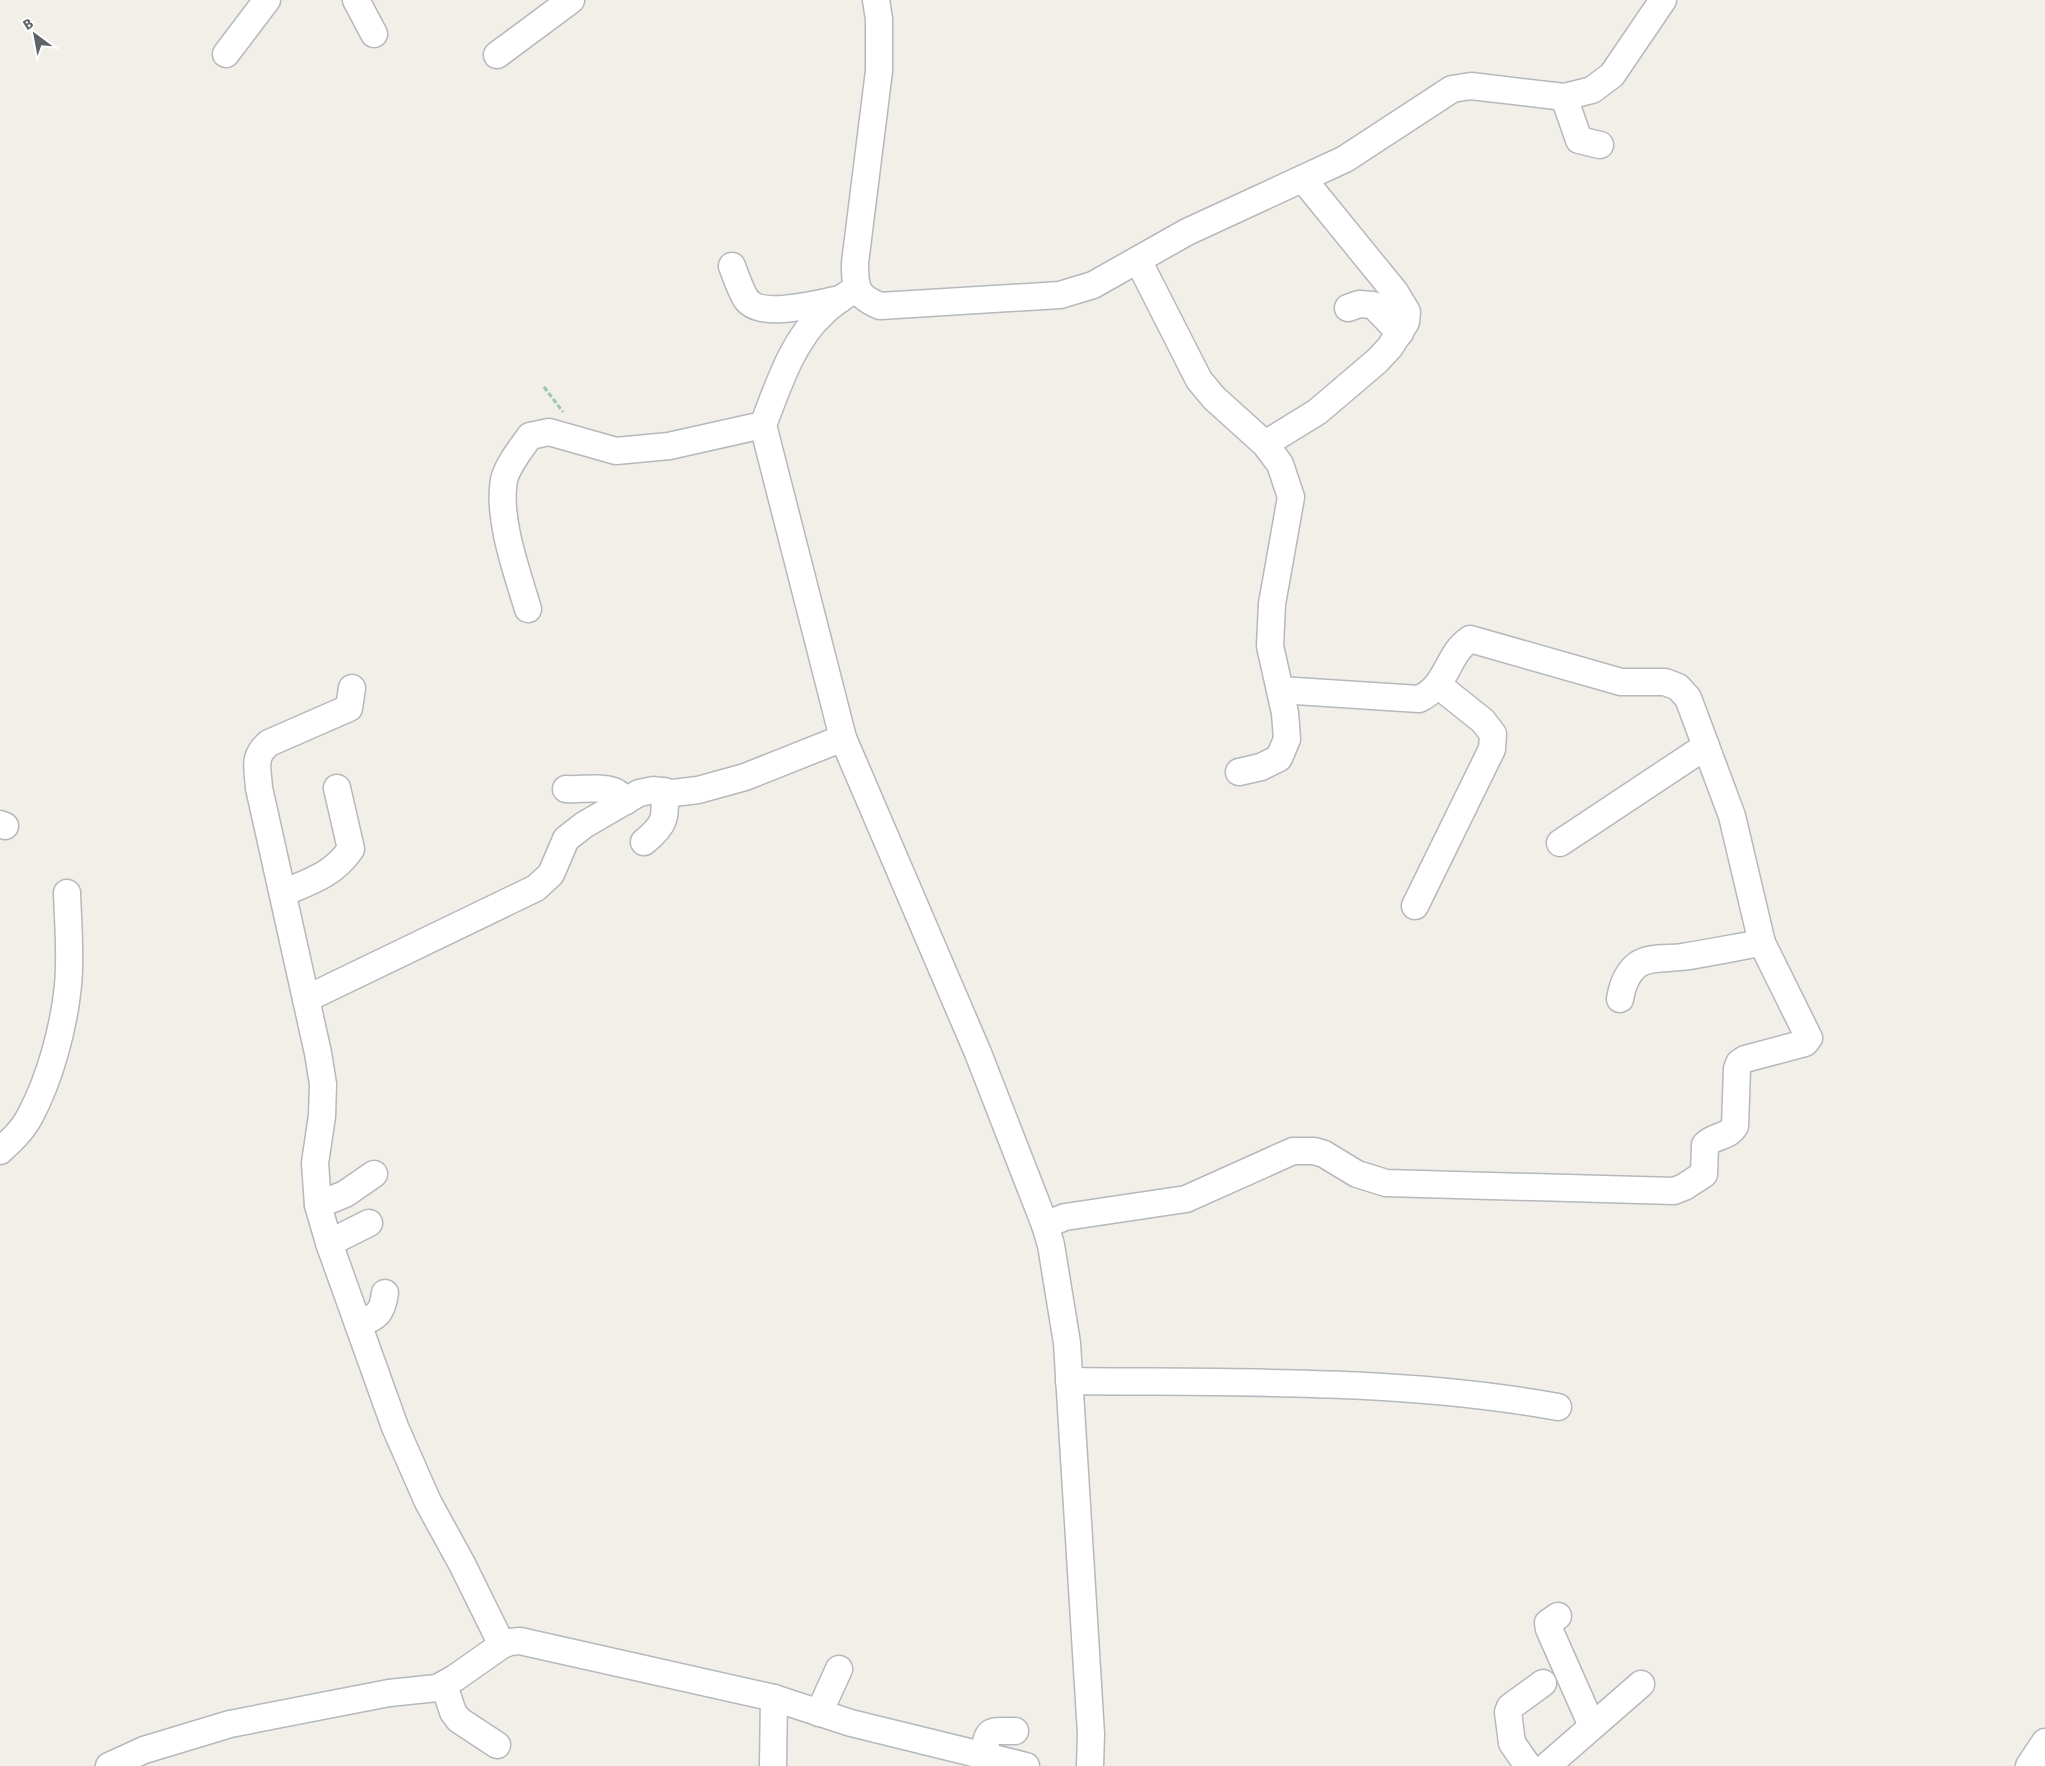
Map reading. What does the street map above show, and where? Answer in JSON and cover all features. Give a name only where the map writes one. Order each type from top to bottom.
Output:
[{"type":"street","points":[[226,54],[267,0]]},
{"type":"street","points":[[356,0],[374,34]]},
{"type":"street","points":[[497,55],[571,0]]},
{"type":"street","points":[[732,266],[747,300],[757,308],[783,309],[849,293],[880,306],[1060,295],[1093,285],[1187,232],[1345,159],[1452,89],[1471,86],[1564,97],[1592,90],[1612,75],[1663,0]]},
{"type":"street","points":[[877,9],[879,70],[855,263],[849,293],[822,313],[802,337],[784,371],[763,425],[844,738],[978,1053],[1051,1245],[1067,1343],[1091,1734],[1090,1766]]},
{"type":"street","points":[[1564,97],[1578,140],[1600,145]]},
{"type":"street","points":[[1265,444],[1317,412],[1377,361],[1400,333],[1406,322],[1407,312],[1395,292],[1303,179]]},
{"type":"street","points":[[1138,260],[1199,380],[1214,398],[1265,444],[1280,464],[1291,497],[1271,612],[1270,646],[1285,713],[1287,739],[1279,758],[1261,767],[1238,772]]},
{"type":"street","points":[[1348,308],[1359,304],[1373,305],[1400,333]]},
{"type":"street","points":[[528,609],[513,558],[504,514],[504,479],[517,454],[530,436],[549,432],[616,451],[669,446],[763,425]]},
{"type":"street","points":[[1045,1225],[1066,1217],[1186,1199],[1293,1151],[1314,1151],[1324,1154],[1357,1174],[1386,1183],[1674,1191],[1704,1174],[1705,1145],[1711,1139],[1726,1135],[1736,1126],[1737,1069],[1739,1063],[1745,1059],[1805,1043],[1809,1038],[1762,943],[1732,816],[1688,698],[1678,687],[1665,682],[1621,682],[1470,639],[1462,645],[1438,685],[1431,693],[1419,699],[1280,690]]},
{"type":"street","points":[[1415,906],[1492,749],[1493,734],[1483,721],[1438,685]]},
{"type":"street","points":[[352,688],[349,708],[269,743],[256,757],[260,788],[323,1084],[322,1116],[315,1163],[318,1205],[329,1243],[395,1427],[428,1502],[462,1564],[502,1645]]},
{"type":"street","points":[[306,998],[536,888],[551,874],[566,839],[639,793],[654,790],[673,793],[698,790],[745,777],[844,738]]},
{"type":"street","points":[[1560,844],[1706,746]]},
{"type":"street","points":[[283,893],[322,877],[341,863],[351,849],[337,788]]},
{"type":"street","points":[[566,789],[594,788],[615,791],[626,801]]},
{"type":"street","points":[[644,842],[659,830],[663,823],[666,814],[664,791]]},
{"type":"street","points":[[0,1151],[16,1136],[29,1117],[42,1088],[61,1030],[68,984],[67,893]]},
{"type":"street","points":[[1620,999],[1622,986],[1631,972],[1637,965],[1650,959],[1681,957],[1762,943]]},
{"type":"street","points":[[318,1205],[345,1194],[374,1174]]},
{"type":"street","points":[[329,1243],[369,1224]]},
{"type":"street","points":[[358,1324],[374,1318],[381,1312],[385,1293]]},
{"type":"street","points":[[1069,1381],[1294,1383],[1410,1388],[1558,1407]]},
{"type":"street","points":[[1558,1616],[1548,1622],[1549,1629],[1592,1726]]},
{"type":"street","points":[[110,1766],[144,1750],[230,1724],[388,1693],[437,1688],[502,1645],[520,1641],[774,1698],[851,1723],[1026,1766]]},
{"type":"street","points":[[819,1712],[839,1669]]},
{"type":"street","points":[[1528,1766],[1512,1743],[1508,1712],[1510,1707],[1543,1683]]},
{"type":"street","points":[[1547,1766],[1641,1684]]},
{"type":"street","points":[[444,1685],[453,1712],[459,1720],[497,1745]]},
{"type":"street","points":[[773,1766],[774,1698]]},
{"type":"street","points":[[984,1755],[988,1734],[993,1731],[1015,1731]]},
{"type":"street","points":[[2029,1766],[2045,1742]]}]
